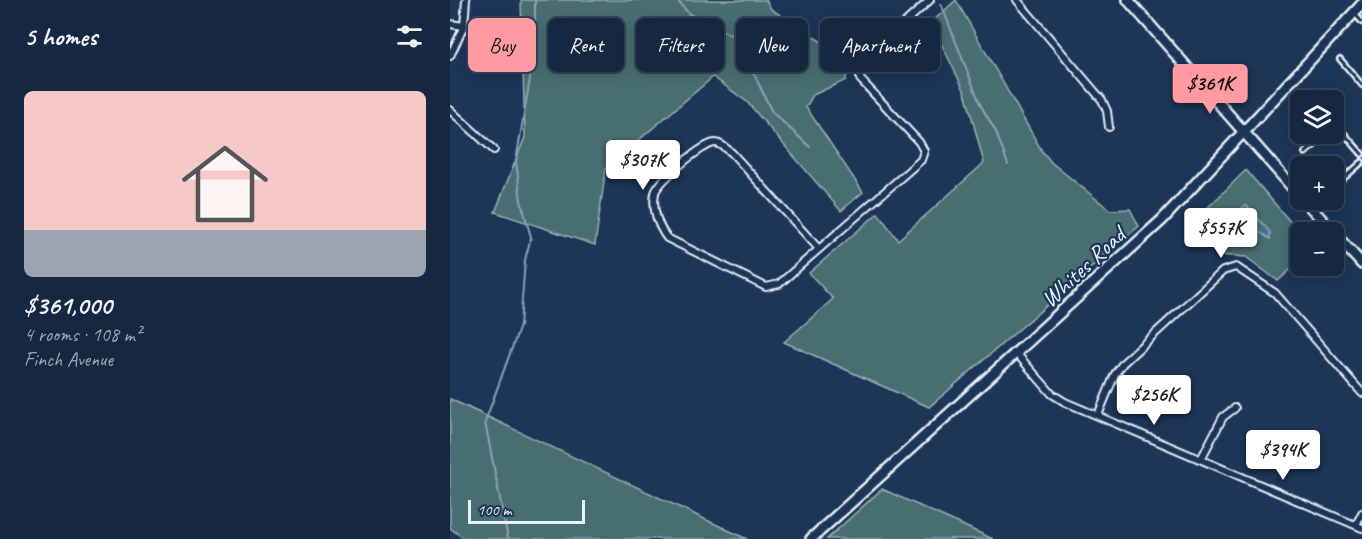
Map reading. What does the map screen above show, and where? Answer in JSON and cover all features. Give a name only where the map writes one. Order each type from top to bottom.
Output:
[{"type":"main road","points":[[1128,0],[1290,185]]},
{"type":"main road","name":"Whites Road","points":[[811,539],[1162,220],[1362,4]]},
{"type":"main road","points":[[1313,210],[1362,264]]},
{"type":"street","points":[[450,56],[453,43],[464,26],[466,0]]},
{"type":"street","points":[[819,249],[732,153],[715,143],[705,146],[659,184],[655,193],[657,225],[667,238],[766,287],[779,284],[921,160],[924,151],[919,142],[860,79],[859,74],[860,63],[930,0]]},
{"type":"street","points":[[1017,0],[1102,100],[1107,111],[1109,127]]},
{"type":"street","points":[[450,24],[464,26]]},
{"type":"street","points":[[450,110],[494,150]]},
{"type":"street","points":[[1098,415],[1115,375],[1124,363],[1223,272],[1236,267],[1275,293],[1362,393]]},
{"type":"street","points":[[1017,354],[1052,394],[1359,527],[1362,513]]},
{"type":"street","points":[[1201,459],[1222,417],[1235,408]]},
{"type":"lane","points":[[1353,12],[1362,22]]},
{"type":"lane","points":[[1340,59],[1362,85]]},
{"type":"lane","points":[[1344,136],[1362,154]]},
{"type":"lane","points":[[1305,153],[1316,144]]},
{"type":"lane","points":[[1344,178],[1362,162]]},
{"type":"green space","points":[[521,0],[766,0],[771,9],[785,18],[736,18],[736,72],[808,72],[808,33],[820,41],[820,72],[847,72],[846,80],[813,95],[806,107],[863,192],[841,211],[747,102],[713,77],[606,168],[595,245],[495,212],[525,137],[523,72],[536,72],[536,18],[522,18]]},
{"type":"green space","points":[[956,0],[1042,151],[1052,163],[1110,210],[1130,209],[1139,226],[929,407],[784,342],[833,299],[809,273],[878,213],[898,240],[984,163],[965,92],[940,41],[940,18],[936,18]]},
{"type":"green space","points":[[1246,170],[1291,222],[1290,270],[1278,281],[1246,257],[1218,255],[1190,225]]},
{"type":"green space","points":[[450,399],[747,539],[465,539],[450,528]]},
{"type":"green space","points":[[882,489],[993,539],[827,539]]},
{"type":"water","points":[[1246,205],[1270,232],[1270,239],[1241,220],[1229,223],[1228,219]]},
{"type":"waterway","points":[[508,539],[485,422],[520,326],[525,260],[531,237],[521,201],[516,161],[535,49],[535,0]]},
{"type":"waterway","points":[[677,0],[689,14],[731,35],[745,55],[772,112],[810,147]]},
{"type":"waterway","points":[[941,4],[981,106],[996,132],[1008,165]]}]
